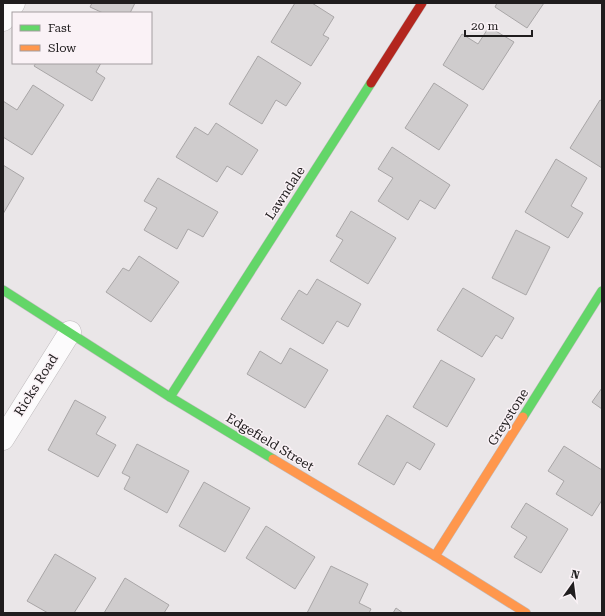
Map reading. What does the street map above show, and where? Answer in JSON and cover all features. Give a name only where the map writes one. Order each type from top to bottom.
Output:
[{"type":"street","points":[[3,20],[14,3]]},
{"type":"street","name":"Lawndale","points":[[170,397],[422,3]]},
{"type":"street","name":"Edgefield Street","points":[[3,290],[170,397],[435,556],[526,613]]},
{"type":"street","name":"Greystone","points":[[435,556],[602,291]]},
{"type":"street","name":"Ricks Road","points":[[3,439],[70,332]]},
{"type":"building","points":[[92,3],[135,3],[130,12],[101,12],[90,7]]},
{"type":"building","points":[[295,3],[312,3],[334,17],[323,35],[329,38],[311,66],[271,42]]},
{"type":"building","points":[[497,3],[544,3],[527,28],[495,7]]},
{"type":"building","points":[[489,27],[514,42],[483,90],[443,65],[462,34],[478,44]]},
{"type":"building","points":[[258,56],[301,83],[286,106],[276,100],[262,124],[229,104]]},
{"type":"building","points":[[35,64],[100,64],[96,72],[105,78],[92,101],[34,66]]},
{"type":"building","points":[[434,83],[468,105],[439,150],[405,128]]},
{"type":"building","points":[[33,85],[64,105],[32,155],[3,137],[3,101],[17,110]]},
{"type":"building","points":[[600,100],[602,101],[602,168],[570,148]]},
{"type":"building","points":[[216,123],[258,150],[242,175],[227,166],[217,182],[176,157],[195,127],[208,135]]},
{"type":"building","points":[[392,147],[450,185],[435,209],[420,200],[408,220],[378,201],[393,178],[378,169]]},
{"type":"building","points":[[556,159],[587,178],[571,206],[583,213],[568,238],[525,212]]},
{"type":"building","points":[[3,165],[24,178],[3,214]]},
{"type":"building","points":[[158,178],[218,212],[203,237],[188,229],[177,249],[144,230],[157,208],[144,201]]},
{"type":"building","points":[[351,211],[396,238],[368,284],[330,261],[343,240],[336,236]]},
{"type":"building","points":[[516,230],[550,247],[526,295],[492,278]]},
{"type":"building","points":[[139,256],[179,282],[151,322],[106,292],[123,268],[129,271]]},
{"type":"building","points":[[317,279],[361,304],[348,327],[337,321],[323,344],[281,319],[299,290],[307,295]]},
{"type":"building","points":[[463,288],[514,318],[502,339],[496,335],[482,357],[437,330]]},
{"type":"building","points":[[290,348],[328,370],[305,408],[247,374],[260,351],[281,364]]},
{"type":"building","points":[[441,360],[475,379],[447,427],[413,407]]},
{"type":"building","points":[[602,388],[602,409],[592,402]]},
{"type":"building","points":[[75,400],[106,417],[96,434],[116,445],[98,477],[48,450]]},
{"type":"building","points":[[387,415],[435,444],[420,470],[407,462],[394,485],[358,464]]},
{"type":"building","points":[[137,444],[189,471],[167,513],[124,489],[130,477],[122,473]]},
{"type":"building","points":[[564,446],[602,470],[602,500],[592,516],[556,494],[564,481],[548,471]]},
{"type":"building","points":[[204,482],[250,508],[225,552],[179,526]]},
{"type":"building","points":[[526,503],[568,529],[541,573],[514,557],[527,537],[511,527]]},
{"type":"building","points":[[266,526],[315,557],[295,589],[246,558]]},
{"type":"building","points":[[55,554],[96,578],[74,613],[48,613],[27,601]]},
{"type":"building","points":[[331,566],[368,584],[359,603],[371,609],[369,613],[307,613]]},
{"type":"building","points":[[125,578],[169,605],[164,613],[104,613]]},
{"type":"building","points":[[396,608],[403,613],[393,613]]},
{"type":"traffic: fast","points":[[170,397],[371,83]]},
{"type":"traffic: fast","points":[[3,290],[170,397],[273,459]]},
{"type":"traffic: fast","points":[[523,417],[602,291]]},
{"type":"traffic: slow","points":[[435,556],[523,417]]},
{"type":"traffic: slow","points":[[273,459],[435,556],[526,613]]},
{"type":"traffic: jam","points":[[371,83],[422,3]]}]
